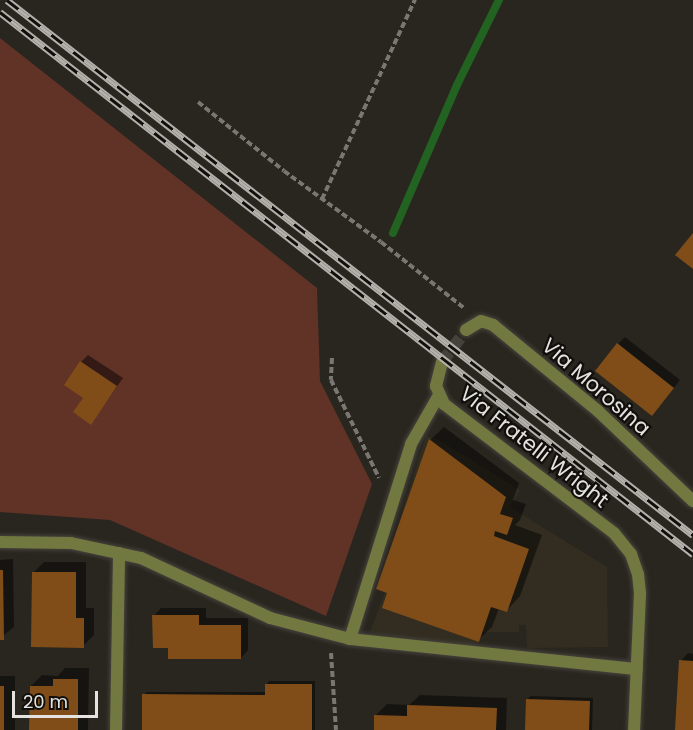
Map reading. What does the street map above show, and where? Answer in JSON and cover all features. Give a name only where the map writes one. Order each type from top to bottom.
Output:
[{"type":"street","name":"Via Morosina","points":[[471,326],[487,322],[493,325],[598,411],[693,501]]},
{"type":"street","points":[[439,395],[437,376],[442,362]]},
{"type":"street","name":"Via Fratelli Wright","points":[[350,639],[411,444],[439,395],[452,411],[512,454],[626,545],[635,565],[639,587],[634,730]]},
{"type":"street","points":[[0,542],[72,543],[118,553],[156,564],[270,618],[350,639],[636,669]]},
{"type":"street","points":[[116,730],[118,553]]},
{"type":"path","points":[[322,199],[415,0]]},
{"type":"path","points":[[198,102],[460,304],[471,326]]},
{"type":"path","points":[[332,358],[331,380],[383,484]]},
{"type":"path","points":[[331,634],[336,730]]},
{"type":"shaded area","points":[[0,38],[317,288],[320,381],[372,484],[326,616],[110,520],[0,512]]},
{"type":"shaded area","points":[[426,436],[437,439],[520,490],[510,507],[607,567],[608,647],[527,648],[526,625],[519,625],[519,632],[481,632],[476,648],[370,632],[387,587],[380,584]]},
{"type":"building","points":[[693,233],[693,269],[675,255]]},
{"type":"building","points":[[617,343],[674,388],[652,416],[595,371]]},
{"type":"building","points":[[80,361],[117,386],[91,425],[73,412],[83,398],[64,385]]},
{"type":"building","points":[[429,439],[506,497],[500,514],[513,518],[507,535],[495,531],[494,536],[529,549],[507,612],[491,607],[479,642],[382,608],[387,593],[376,589]]},
{"type":"building","points":[[0,570],[3,570],[4,640],[0,640]]},
{"type":"building","points":[[32,572],[76,572],[76,618],[84,618],[84,648],[31,647]]},
{"type":"building","points":[[152,615],[199,615],[199,625],[241,625],[241,659],[168,659],[168,648],[153,648]]},
{"type":"building","points":[[679,660],[693,661],[693,730],[675,730]]},
{"type":"building","points":[[53,679],[78,679],[78,730],[29,730],[30,686],[53,686]]},
{"type":"building","points":[[265,684],[312,684],[312,730],[142,730],[142,694],[265,695]]},
{"type":"building","points":[[0,686],[4,686],[4,730],[0,730]]},
{"type":"building","points":[[526,699],[590,701],[589,730],[525,730]]},
{"type":"building","points":[[407,705],[497,708],[496,730],[374,730],[374,715],[407,716]]},
{"type":"waterway","points":[[393,233],[457,85],[499,0]]},
{"type":"tunnel","points":[[442,362],[466,330]]},
{"type":"railway","points":[[7,0],[693,535]]},
{"type":"railway","points":[[0,12],[693,554]]}]
